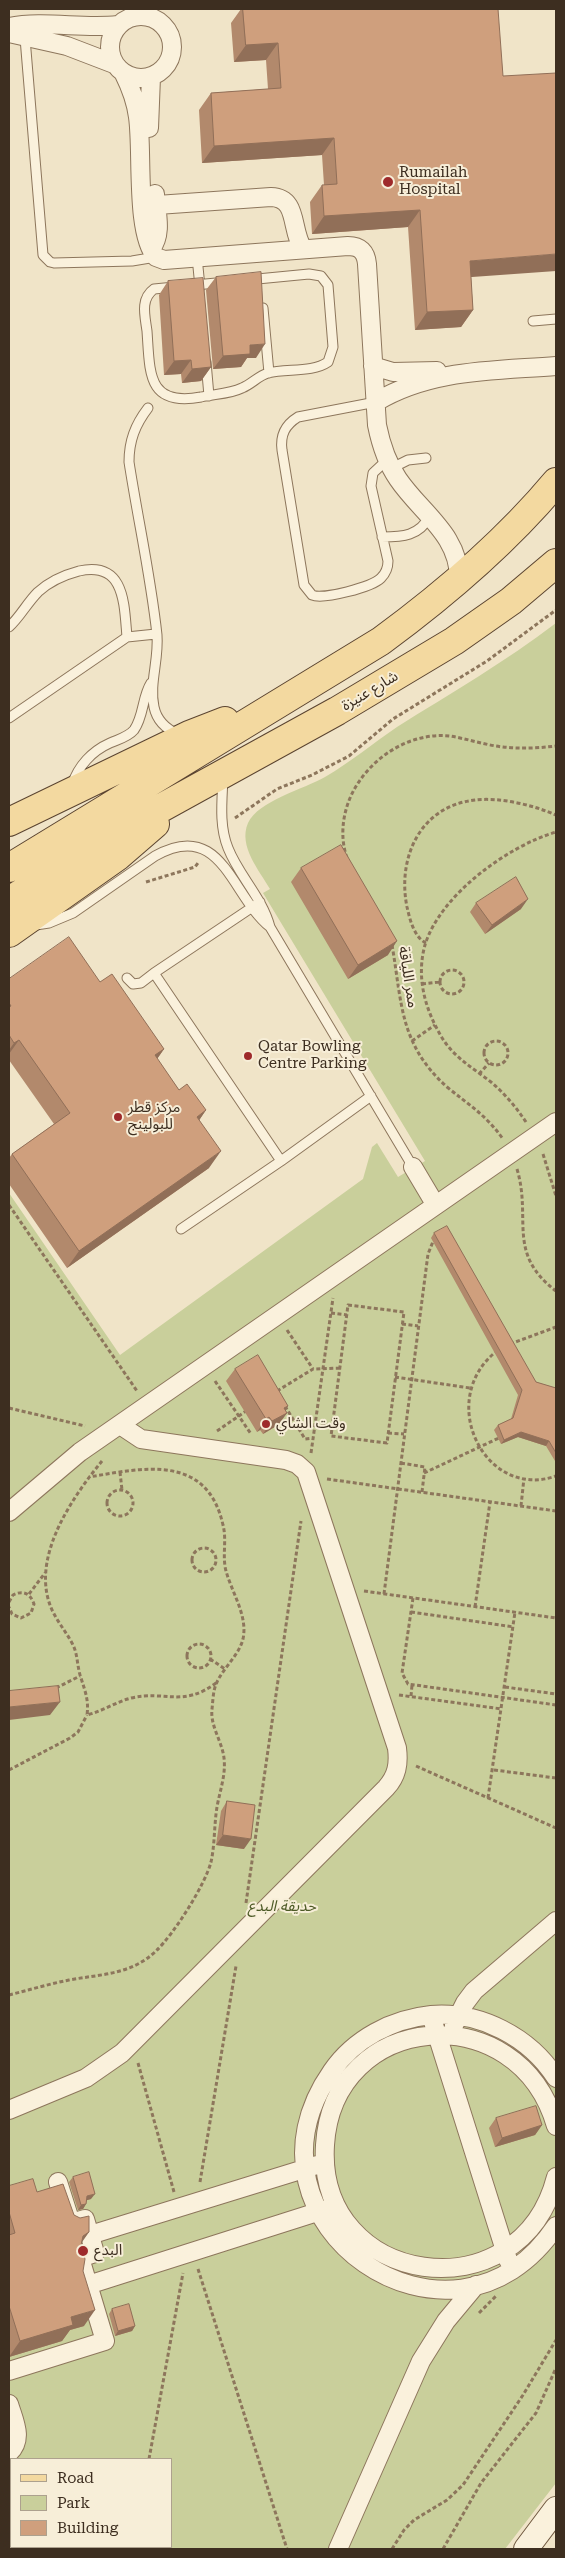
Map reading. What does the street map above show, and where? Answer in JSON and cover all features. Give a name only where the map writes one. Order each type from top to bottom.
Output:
[{"type":"main road","points":[[9,868],[381,640],[459,580],[513,529],[556,482]]},
{"type":"main road","name":"شارع عنيزة","points":[[14,919],[121,830],[337,712],[454,641],[511,601],[556,563]]},
{"type":"main road","points":[[10,822],[189,736],[281,702]]},
{"type":"main road","points":[[526,2549],[556,2509]]},
{"type":"street","points":[[9,27],[29,24],[82,27],[148,13],[166,28],[172,44],[170,59],[166,66],[151,77],[132,78],[119,69],[67,46],[17,35]]},
{"type":"street","points":[[124,18],[113,32],[109,48],[133,96],[139,119],[150,205]]},
{"type":"street","points":[[151,77],[149,125],[150,205],[144,230],[154,253],[164,260],[348,246],[360,248],[364,253],[367,264],[378,431],[389,464],[404,487],[446,534],[458,559],[459,580]]},
{"type":"street","points":[[150,205],[271,197],[282,199],[290,206],[296,237],[303,249]]},
{"type":"street","points":[[373,366],[393,372],[433,370],[452,373],[556,366]]},
{"type":"street","points":[[376,402],[402,388],[452,373]]},
{"type":"street","points":[[9,1512],[52,1473],[118,1429],[147,1406],[556,1122]]},
{"type":"street","points":[[413,1168],[430,1208]]},
{"type":"street","points":[[9,2110],[98,2071],[132,2043],[392,1782],[398,1766],[397,1748],[308,1476],[297,1464],[286,1460],[141,1439],[118,1429]]},
{"type":"street","points":[[444,2035],[474,1991],[556,1920]]},
{"type":"street","points":[[430,2015],[444,2035],[511,2270]]},
{"type":"street","points":[[556,2078],[539,2056],[509,2033],[476,2019],[430,2015],[412,2018],[378,2030],[355,2046],[336,2065],[321,2088],[310,2114],[305,2150],[306,2168],[318,2212],[339,2243],[353,2256],[384,2276],[420,2288],[439,2289],[476,2285],[511,2270],[538,2249],[556,2226]]},
{"type":"street","points":[[556,2126],[539,2086],[519,2064],[494,2047],[466,2037],[444,2035],[403,2041],[372,2057],[359,2068],[344,2088],[332,2111],[327,2128],[325,2163],[327,2177],[338,2206],[346,2220],[368,2244],[411,2266],[444,2270],[476,2265],[505,2251],[529,2231],[539,2218],[547,2204],[556,2177]]},
{"type":"street","points":[[90,2235],[325,2163]]},
{"type":"street","points":[[9,2371],[105,2341],[80,2258],[95,2253],[90,2235],[85,2219],[71,2224],[58,2182]]},
{"type":"street","points":[[88,2285],[338,2206]]},
{"type":"street","points":[[338,2549],[421,2361],[446,2321],[476,2285]]},
{"type":"street","points":[[9,2404],[18,2435],[15,2445],[9,2453]]},
{"type":"lane","points":[[17,35],[43,255],[50,262],[54,263],[132,261],[154,253]]},
{"type":"lane","points":[[197,257],[200,288]]},
{"type":"lane","points":[[315,274],[325,279],[328,284],[333,347],[331,358],[318,367],[269,373],[242,388],[209,396],[180,400],[165,396],[159,391],[151,377],[146,325],[145,302],[154,289],[261,288],[315,274]]},
{"type":"lane","points":[[261,288],[269,373]]},
{"type":"lane","points":[[533,321],[556,319]]},
{"type":"lane","points":[[205,349],[209,396]]},
{"type":"lane","points":[[376,402],[298,417],[286,427],[281,442],[304,585],[309,593],[317,597],[325,597],[377,581],[388,567],[371,486],[373,473],[389,464],[426,458]]},
{"type":"lane","points":[[148,408],[133,433],[129,462],[158,652],[153,699],[158,718],[171,731],[189,736]]},
{"type":"lane","points":[[382,537],[414,533],[426,523],[430,516]]},
{"type":"lane","points":[[9,628],[38,592],[48,584],[68,574],[94,568],[106,571],[116,580],[126,616],[127,637]]},
{"type":"lane","points":[[9,718],[127,637],[156,634]]},
{"type":"lane","points":[[70,794],[74,780],[88,758],[103,747],[125,737],[136,727],[145,694],[154,678]]},
{"type":"lane","points":[[223,773],[223,830],[232,857],[260,902],[270,927],[413,1168]]},
{"type":"lane","points":[[14,919],[37,925],[61,920],[155,856],[174,847],[185,846],[206,850],[219,859],[250,908],[270,927]]},
{"type":"lane","points":[[127,978],[129,982],[137,984],[260,902]]},
{"type":"lane","points":[[154,974],[281,1161]]},
{"type":"lane","points":[[181,1229],[281,1161],[371,1096]]},
{"type":"path","points":[[223,830],[262,797],[349,756],[393,719],[487,661],[556,610]]},
{"type":"path","points":[[350,865],[343,830],[347,804],[359,780],[368,769],[392,750],[405,743],[435,736],[456,737],[506,748],[556,746]]},
{"type":"path","points":[[426,943],[418,938],[414,929],[405,896],[404,881],[409,852],[424,826],[447,809],[473,800],[502,801],[556,815]]},
{"type":"path","points":[[556,832],[513,851],[478,875],[450,905],[426,943],[422,964],[424,998],[435,1025],[451,1049],[511,1102],[535,1136],[548,1168],[556,1196]]},
{"type":"path","name":"ممر اللياقة","points":[[392,944],[402,1013],[412,1041],[437,1077],[495,1126],[510,1153],[522,1194],[522,1237],[525,1250],[537,1273],[556,1291]]},
{"type":"path","points":[[450,970],[460,973],[464,982],[455,994],[444,991],[440,982],[445,972],[450,970]]},
{"type":"path","points":[[422,984],[440,982]]},
{"type":"path","points":[[412,1041],[435,1025]]},
{"type":"path","points":[[499,1042],[504,1044],[508,1054],[504,1063],[499,1065],[489,1063],[484,1053],[489,1044],[499,1042]]},
{"type":"path","points":[[479,1074],[489,1063]]},
{"type":"path","points":[[9,1205],[147,1406]]},
{"type":"path","points":[[384,1594],[428,1254],[438,1235],[430,1208]]},
{"type":"path","points":[[337,1273],[308,1476],[556,1511]]},
{"type":"path","points":[[348,1305],[404,1312],[402,1324],[387,1443],[331,1436],[348,1305]]},
{"type":"path","points":[[331,1313],[347,1315]]},
{"type":"path","points":[[278,1315],[313,1369]]},
{"type":"path","points":[[402,1324],[418,1326]]},
{"type":"path","points":[[556,1327],[503,1347],[486,1359],[470,1388],[468,1418],[479,1447],[499,1467],[524,1478],[543,1479],[556,1476]]},
{"type":"path","points":[[205,1366],[250,1434]]},
{"type":"path","points":[[276,1392],[313,1369],[340,1368]]},
{"type":"path","points":[[395,1377],[470,1388]]},
{"type":"path","points":[[272,1384],[305,1439],[313,1438]]},
{"type":"path","points":[[212,1449],[216,1432],[254,1406]]},
{"type":"path","points":[[9,1408],[118,1429],[65,1516],[48,1558],[46,1573],[48,1599],[53,1612],[74,1646],[80,1676],[87,1695],[87,1715],[78,1732],[70,1738],[9,1770]]},
{"type":"path","points":[[315,1423],[333,1425]]},
{"type":"path","points":[[388,1433],[404,1434]]},
{"type":"path","points":[[424,1473],[506,1434]]},
{"type":"path","points":[[401,1463],[425,1467],[422,1492]]},
{"type":"path","points":[[9,1994],[70,1980],[125,1971],[156,1951],[176,1927],[207,1873],[212,1855],[216,1809],[224,1770],[221,1743],[212,1712],[217,1682],[239,1649],[244,1624],[224,1562],[223,1524],[211,1496],[200,1483],[188,1475],[174,1471],[146,1468],[89,1477]]},
{"type":"path","points":[[120,1472],[122,1490],[130,1496],[133,1505],[128,1513],[118,1516],[110,1511],[107,1502],[112,1493],[122,1490]]},
{"type":"path","points":[[521,1506],[524,1478]]},
{"type":"path","points":[[475,1607],[490,1502]]},
{"type":"path","points":[[197,2202],[242,1932],[302,1515]]},
{"type":"path","points":[[205,1548],[214,1553],[215,1562],[210,1570],[200,1571],[193,1564],[193,1555],[196,1551],[205,1548]]},
{"type":"path","points":[[215,1562],[224,1562]]},
{"type":"path","points":[[28,1594],[46,1573]]},
{"type":"path","points":[[345,1589],[556,1618]]},
{"type":"path","points":[[9,1602],[13,1595],[18,1593],[28,1594]]},
{"type":"path","points":[[9,1607],[16,1617],[26,1617],[31,1613],[34,1604],[28,1594]]},
{"type":"path","points":[[413,1598],[402,1673],[405,1681],[412,1685],[556,1705]]},
{"type":"path","points":[[411,1612],[514,1626]]},
{"type":"path","points":[[488,1798],[494,1770],[515,1612]]},
{"type":"path","points":[[210,1659],[208,1664],[200,1668],[190,1665],[187,1656],[191,1648],[200,1645],[208,1650],[210,1659],[225,1669]]},
{"type":"path","points":[[51,1691],[80,1676]]},
{"type":"path","points":[[87,1715],[137,1697],[178,1698],[194,1696],[217,1682]]},
{"type":"path","points":[[411,1696],[412,1685]]},
{"type":"path","points":[[505,1687],[556,1694]]},
{"type":"path","points":[[378,1692],[502,1709]]},
{"type":"path","points":[[398,1766],[405,1764],[419,1767],[556,1828]]},
{"type":"path","points":[[494,1770],[556,1778]]},
{"type":"path","points":[[132,2043],[179,2208]]},
{"type":"path","points":[[149,2458],[186,2254]]},
{"type":"path","points":[[186,2254],[287,2549]]},
{"type":"path","points":[[477,2315],[503,2290]]},
{"type":"path","points":[[392,2549],[404,2530],[414,2520],[447,2500],[463,2485],[523,2396],[556,2340]]},
{"type":"path","points":[[443,2549],[481,2483],[536,2413],[556,2368]]},
{"type":"green space","name":"حديقة البدع","points":[[556,623],[556,2483],[505,2549],[9,2549],[9,1193],[120,1355],[363,1179],[372,1147],[377,1143],[398,1177],[425,1161],[263,893],[270,889],[251,857],[246,840],[246,832],[248,823],[253,815],[261,808],[335,771],[397,727],[517,651]]},
{"type":"building","name":"Rumailah Hospital","points":[[243,9],[498,9],[503,76],[556,73],[556,254],[470,261],[473,310],[427,312],[420,210],[324,216],[322,185],[337,184],[334,138],[214,146],[211,93],[281,88],[278,43],[246,45]]},
{"type":"building","points":[[261,272],[265,344],[250,345],[250,354],[223,356],[216,277]]},
{"type":"building","points":[[203,278],[211,367],[192,369],[191,360],[174,361],[168,281]]},
{"type":"building","points":[[341,845],[397,941],[358,965],[301,868]]},
{"type":"building","points":[[516,877],[528,899],[492,925],[476,903]]},
{"type":"building","name":"مركز قطر للبولينج","points":[[69,937],[100,982],[112,974],[164,1049],[155,1055],[179,1090],[187,1084],[206,1110],[197,1117],[221,1151],[79,1251],[12,1154],[70,1113],[19,1040],[14,1043],[9,1035],[9,1007],[11,1006],[9,1003],[9,979]]},
{"type":"building","points":[[447,1226],[536,1382],[556,1388],[556,1453],[549,1441],[521,1432],[504,1440],[498,1425],[513,1418],[522,1390],[434,1233]]},
{"type":"building","points":[[258,1355],[288,1406],[284,1408],[287,1413],[272,1421],[269,1417],[266,1419],[235,1369]]},
{"type":"building","points":[[58,1686],[60,1702],[9,1707],[9,1691]]},
{"type":"building","points":[[227,1801],[255,1805],[251,1839],[223,1835]]},
{"type":"building","points":[[536,2106],[542,2125],[502,2138],[496,2118]]},
{"type":"building","points":[[89,2172],[95,2194],[87,2196],[86,2204],[81,2205],[73,2177]]},
{"type":"building","points":[[33,2179],[37,2192],[63,2184],[74,2215],[80,2218],[89,2216],[89,2232],[83,2236],[81,2245],[85,2259],[83,2271],[95,2310],[71,2317],[73,2325],[20,2341],[9,2306],[9,2235],[15,2233],[9,2212],[9,2186]]},
{"type":"building","points":[[129,2304],[135,2326],[118,2331],[112,2309]]},
{"type":"place","name":"Rumailah Hospital","points":[[388,182]]},
{"type":"place","name":"Qatar Bowling Centre Parking","points":[[248,1056]]},
{"type":"place","name":"مركز قطر للبولينج","points":[[118,1117]]},
{"type":"place","name":"وقت الشاي","points":[[266,1424]]},
{"type":"place","name":"البدع","points":[[83,2251]]}]
